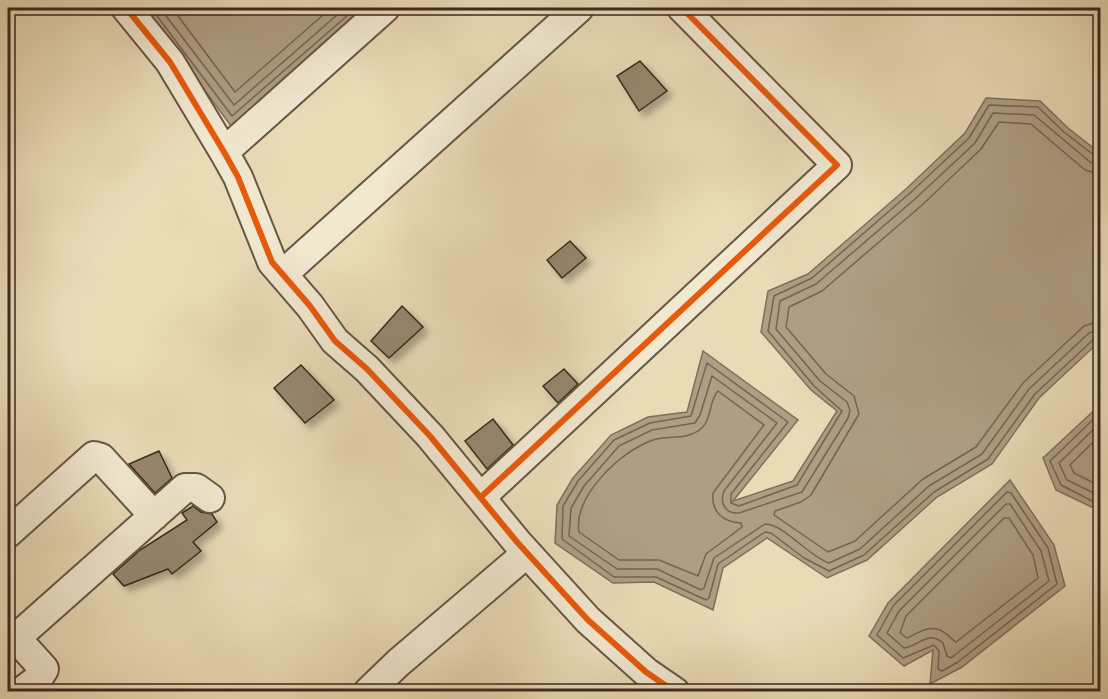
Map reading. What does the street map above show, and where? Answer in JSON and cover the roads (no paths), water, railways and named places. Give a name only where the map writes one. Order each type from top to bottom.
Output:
[{"type":"street","points":[[126,8],[170,62],[224,152],[238,177],[272,262],[335,341],[367,369],[450,458],[527,553],[588,620],[646,672],[675,692]]},
{"type":"street","points":[[224,152],[385,8]]},
{"type":"street","points":[[283,274],[579,8]]},
{"type":"street","points":[[481,497],[837,165],[682,8]]},
{"type":"street","points":[[8,532],[94,456],[101,458],[154,516]]},
{"type":"street","points":[[21,692],[38,679],[44,669],[16,638],[185,488],[196,488],[210,498]]},
{"type":"street","points":[[369,692],[398,663],[527,553]]},
{"type":"water","points":[[144,8],[365,8],[231,126]]},
{"type":"water","points":[[986,98],[1040,101],[1068,128],[1100,153],[1100,341],[1039,398],[992,464],[937,497],[867,560],[827,578],[767,538],[723,568],[713,610],[654,582],[613,583],[555,543],[557,505],[573,478],[611,435],[648,417],[687,412],[703,351],[798,420],[733,501],[793,481],[837,411],[811,390],[761,332],[768,291],[808,274],[906,189],[965,133]]},
{"type":"water","points":[[1100,405],[1100,511],[1056,490],[1043,458]]},
{"type":"water","points":[[1010,480],[1054,545],[1065,586],[962,667],[930,684],[933,650],[904,666],[869,636],[888,603]]}]
